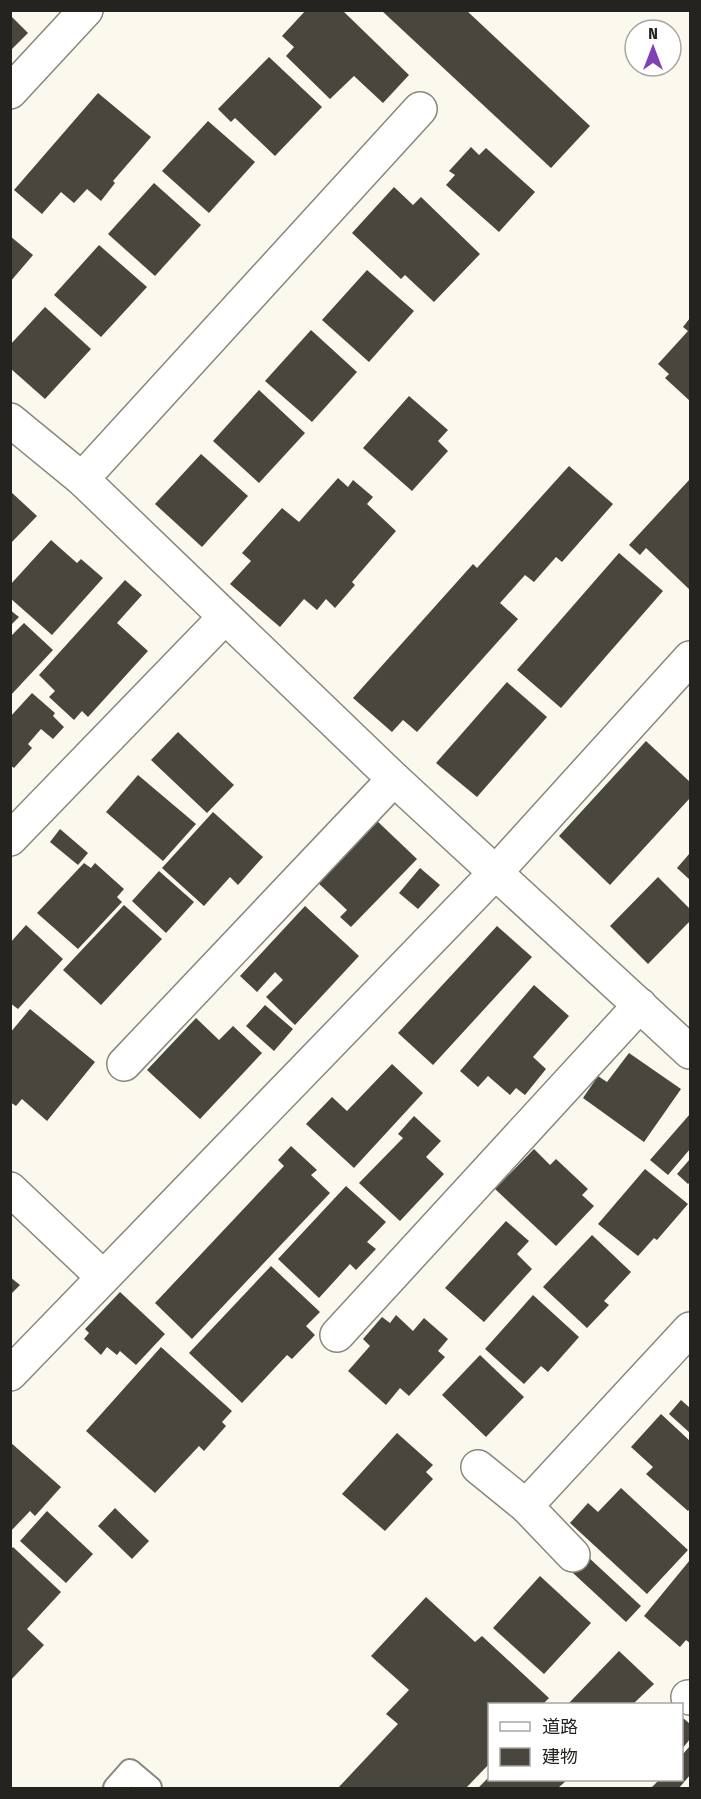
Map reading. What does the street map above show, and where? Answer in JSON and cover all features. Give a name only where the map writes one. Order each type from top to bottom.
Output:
[{"type":"street","points":[[10,92],[86,10]]},
{"type":"street","points":[[82,479],[420,109]]},
{"type":"street","points":[[11,420],[82,479],[394,779],[496,873],[640,1005],[687,1041]]},
{"type":"street","points":[[10,839],[225,617]]},
{"type":"street","points":[[10,1374],[496,873],[690,658]]},
{"type":"street","points":[[124,1064],[394,779]]},
{"type":"street","points":[[337,1335],[640,1005]]},
{"type":"street","points":[[10,1189],[103,1277]]},
{"type":"street","points":[[526,1506],[690,1329]]},
{"type":"street","points":[[478,1467],[526,1506],[573,1555]]},
{"type":"lane","points":[[115,1788],[130,1771],[150,1788]]},
{"type":"building","points":[[306,10],[342,10],[409,75],[383,103],[354,76],[330,99],[286,56],[294,47],[282,36]]},
{"type":"building","points":[[381,10],[466,10],[590,126],[551,168]]},
{"type":"building","points":[[10,15],[28,33],[10,51]]},
{"type":"building","points":[[269,57],[322,107],[275,156],[235,118],[231,122],[218,109]]},
{"type":"building","points":[[98,93],[151,137],[113,181],[115,183],[101,201],[87,189],[74,203],[61,192],[42,214],[14,190]]},
{"type":"building","points":[[208,121],[255,162],[209,213],[162,171]]},
{"type":"building","points":[[471,147],[479,155],[486,148],[535,192],[499,232],[446,185],[455,175],[449,171]]},
{"type":"building","points":[[154,183],[201,225],[155,276],[108,234]]},
{"type":"building","points":[[394,187],[413,205],[421,197],[480,254],[434,302],[405,275],[401,279],[352,233]]},
{"type":"building","points":[[10,236],[33,255],[10,282]]},
{"type":"building","points":[[99,245],[147,287],[101,337],[54,295]]},
{"type":"building","points":[[367,270],[414,311],[369,362],[322,320]]},
{"type":"building","points":[[45,307],[91,349],[45,399],[10,368],[10,345]]},
{"type":"building","points":[[690,318],[690,401],[665,378],[669,374],[658,364],[688,331],[683,327]]},
{"type":"building","points":[[311,330],[357,372],[312,422],[265,381]]},
{"type":"building","points":[[259,390],[305,433],[259,483],[213,441]]},
{"type":"building","points":[[409,396],[448,430],[438,441],[448,451],[412,491],[363,448]]},
{"type":"building","points":[[201,454],[248,496],[202,547],[155,504]]},
{"type":"building","points":[[569,466],[613,504],[562,562],[556,557],[534,582],[525,575],[500,603],[518,619],[417,732],[403,720],[392,732],[353,698],[473,564],[477,568]]},
{"type":"building","points":[[338,478],[348,487],[353,480],[373,497],[367,504],[396,531],[352,582],[355,585],[335,608],[326,599],[317,610],[304,599],[280,627],[230,584],[251,561],[242,553],[282,508],[299,522]]},
{"type":"building","points":[[690,479],[690,590],[646,548],[640,555],[629,545]]},
{"type":"building","points":[[10,491],[37,516],[10,544]]},
{"type":"building","points":[[51,540],[77,563],[81,559],[103,578],[52,635],[10,598],[10,585]]},
{"type":"building","points":[[619,553],[663,591],[561,708],[517,670]]},
{"type":"building","points":[[125,580],[142,595],[117,623],[148,651],[88,717],[82,711],[74,720],[49,697],[55,691],[39,675]]},
{"type":"building","points":[[10,610],[19,617],[10,626]]},
{"type":"building","points":[[24,623],[53,650],[10,696],[10,637]]},
{"type":"building","points":[[507,682],[547,717],[477,797],[436,763]]},
{"type":"building","points":[[32,693],[55,713],[53,716],[64,727],[53,739],[41,729],[28,744],[32,748],[14,768],[10,765],[10,717]]},
{"type":"building","points":[[178,732],[234,785],[207,813],[151,760]]},
{"type":"building","points":[[646,741],[690,782],[690,798],[610,885],[559,836]]},
{"type":"building","points":[[138,775],[196,824],[163,861],[106,812]]},
{"type":"building","points":[[213,812],[263,857],[238,885],[230,877],[204,906],[162,868]]},
{"type":"building","points":[[375,819],[417,859],[351,927],[340,917],[347,910],[315,880]]},
{"type":"building","points":[[60,829],[88,853],[78,865],[50,842]]},
{"type":"building","points":[[690,853],[690,880],[677,868]]},
{"type":"building","points":[[84,863],[91,868],[95,863],[124,889],[117,897],[122,902],[78,949],[37,913]]},
{"type":"building","points":[[420,868],[440,885],[418,909],[399,893]]},
{"type":"building","points":[[159,871],[194,902],[166,933],[132,901]]},
{"type":"building","points":[[658,877],[690,909],[690,921],[648,964],[610,926]]},
{"type":"building","points":[[124,905],[162,939],[101,1005],[63,970]]},
{"type":"building","points":[[305,906],[359,956],[295,1025],[266,997],[283,980],[275,972],[257,992],[240,976]]},
{"type":"building","points":[[26,925],[63,959],[18,1009],[10,1003],[10,943]]},
{"type":"building","points":[[497,926],[532,957],[433,1065],[398,1033]]},
{"type":"building","points":[[534,985],[569,1016],[533,1057],[546,1069],[525,1095],[516,1088],[510,1095],[488,1076],[478,1087],[460,1071]]},
{"type":"building","points":[[265,1005],[293,1029],[274,1051],[246,1026]]},
{"type":"building","points":[[30,1009],[95,1062],[47,1121],[22,1099],[16,1106],[10,1102],[10,1033]]},
{"type":"building","points":[[196,1018],[219,1040],[233,1026],[262,1053],[200,1119],[147,1070]]},
{"type":"building","points":[[629,1053],[681,1089],[644,1142],[583,1098],[598,1076],[607,1082]]},
{"type":"building","points":[[392,1064],[423,1093],[354,1168],[306,1124],[332,1097],[347,1111]]},
{"type":"building","points":[[690,1114],[690,1149],[668,1175],[650,1160]]},
{"type":"building","points":[[414,1116],[441,1141],[426,1157],[444,1174],[400,1221],[359,1183],[403,1138],[398,1134]]},
{"type":"building","points":[[291,1146],[317,1170],[311,1175],[330,1193],[192,1339],[155,1303],[284,1166],[278,1160]]},
{"type":"building","points":[[534,1149],[550,1165],[556,1159],[588,1189],[582,1195],[594,1206],[556,1246],[495,1189]]},
{"type":"building","points":[[690,1159],[690,1182],[688,1184],[677,1174]]},
{"type":"building","points":[[645,1169],[688,1204],[657,1240],[654,1238],[638,1256],[598,1224]]},
{"type":"building","points":[[346,1186],[386,1222],[367,1242],[376,1249],[356,1270],[350,1264],[319,1298],[278,1259]]},
{"type":"building","points":[[506,1221],[529,1241],[517,1254],[532,1269],[484,1322],[445,1288]]},
{"type":"building","points":[[592,1235],[631,1272],[604,1301],[609,1305],[587,1328],[543,1287]]},
{"type":"building","points":[[271,1266],[320,1312],[306,1326],[315,1335],[292,1359],[287,1355],[242,1403],[189,1353]]},
{"type":"building","points":[[10,1277],[20,1285],[10,1295]]},
{"type":"building","points":[[120,1292],[165,1334],[136,1365],[120,1351],[117,1355],[107,1347],[101,1355],[84,1339],[89,1333],[85,1329]]},
{"type":"building","points":[[533,1295],[579,1337],[548,1372],[541,1366],[524,1384],[485,1349]]},
{"type":"building","points":[[396,1315],[413,1331],[424,1318],[448,1339],[438,1351],[445,1357],[409,1396],[400,1388],[386,1405],[348,1371],[370,1346],[363,1339],[382,1317],[390,1323]]},
{"type":"building","points":[[161,1347],[232,1411],[222,1422],[226,1426],[204,1451],[199,1446],[155,1493],[86,1431]]},
{"type":"building","points":[[480,1355],[524,1397],[486,1437],[442,1395]]},
{"type":"building","points":[[681,1400],[690,1408],[690,1433],[669,1414]]},
{"type":"building","points":[[661,1414],[690,1441],[690,1509],[688,1511],[646,1474],[653,1467],[631,1447]]},
{"type":"building","points":[[397,1433],[433,1465],[426,1472],[433,1479],[385,1531],[342,1494]]},
{"type":"building","points":[[10,1442],[61,1487],[35,1516],[30,1511],[10,1532]]},
{"type":"building","points":[[621,1488],[688,1550],[647,1594],[570,1523],[588,1503],[598,1512]]},
{"type":"building","points":[[115,1508],[149,1541],[132,1559],[98,1526]]},
{"type":"building","points":[[47,1511],[93,1554],[66,1583],[20,1541]]},
{"type":"building","points":[[13,1547],[61,1592],[27,1629],[44,1645],[10,1681],[10,1550]]},
{"type":"building","points":[[588,1557],[641,1606],[626,1622],[573,1573]]},
{"type":"building","points":[[690,1560],[690,1643],[686,1640],[680,1647],[644,1616]]},
{"type":"building","points":[[540,1576],[591,1623],[544,1674],[493,1628]]},
{"type":"building","points":[[426,1597],[475,1642],[482,1636],[549,1698],[544,1703],[488,1703],[488,1765],[466,1788],[338,1788],[398,1724],[386,1714],[409,1690],[371,1656]]},
{"type":"building","points":[[619,1651],[654,1684],[634,1703],[569,1703]]},
{"type":"building","points":[[683,1718],[690,1724],[690,1739],[683,1748]]},
{"type":"building","points":[[690,1746],[690,1775],[679,1788],[651,1788],[658,1781],[683,1781],[683,1754]]},
{"type":"building","points":[[488,1778],[488,1781],[566,1781],[558,1788],[478,1788]]}]
